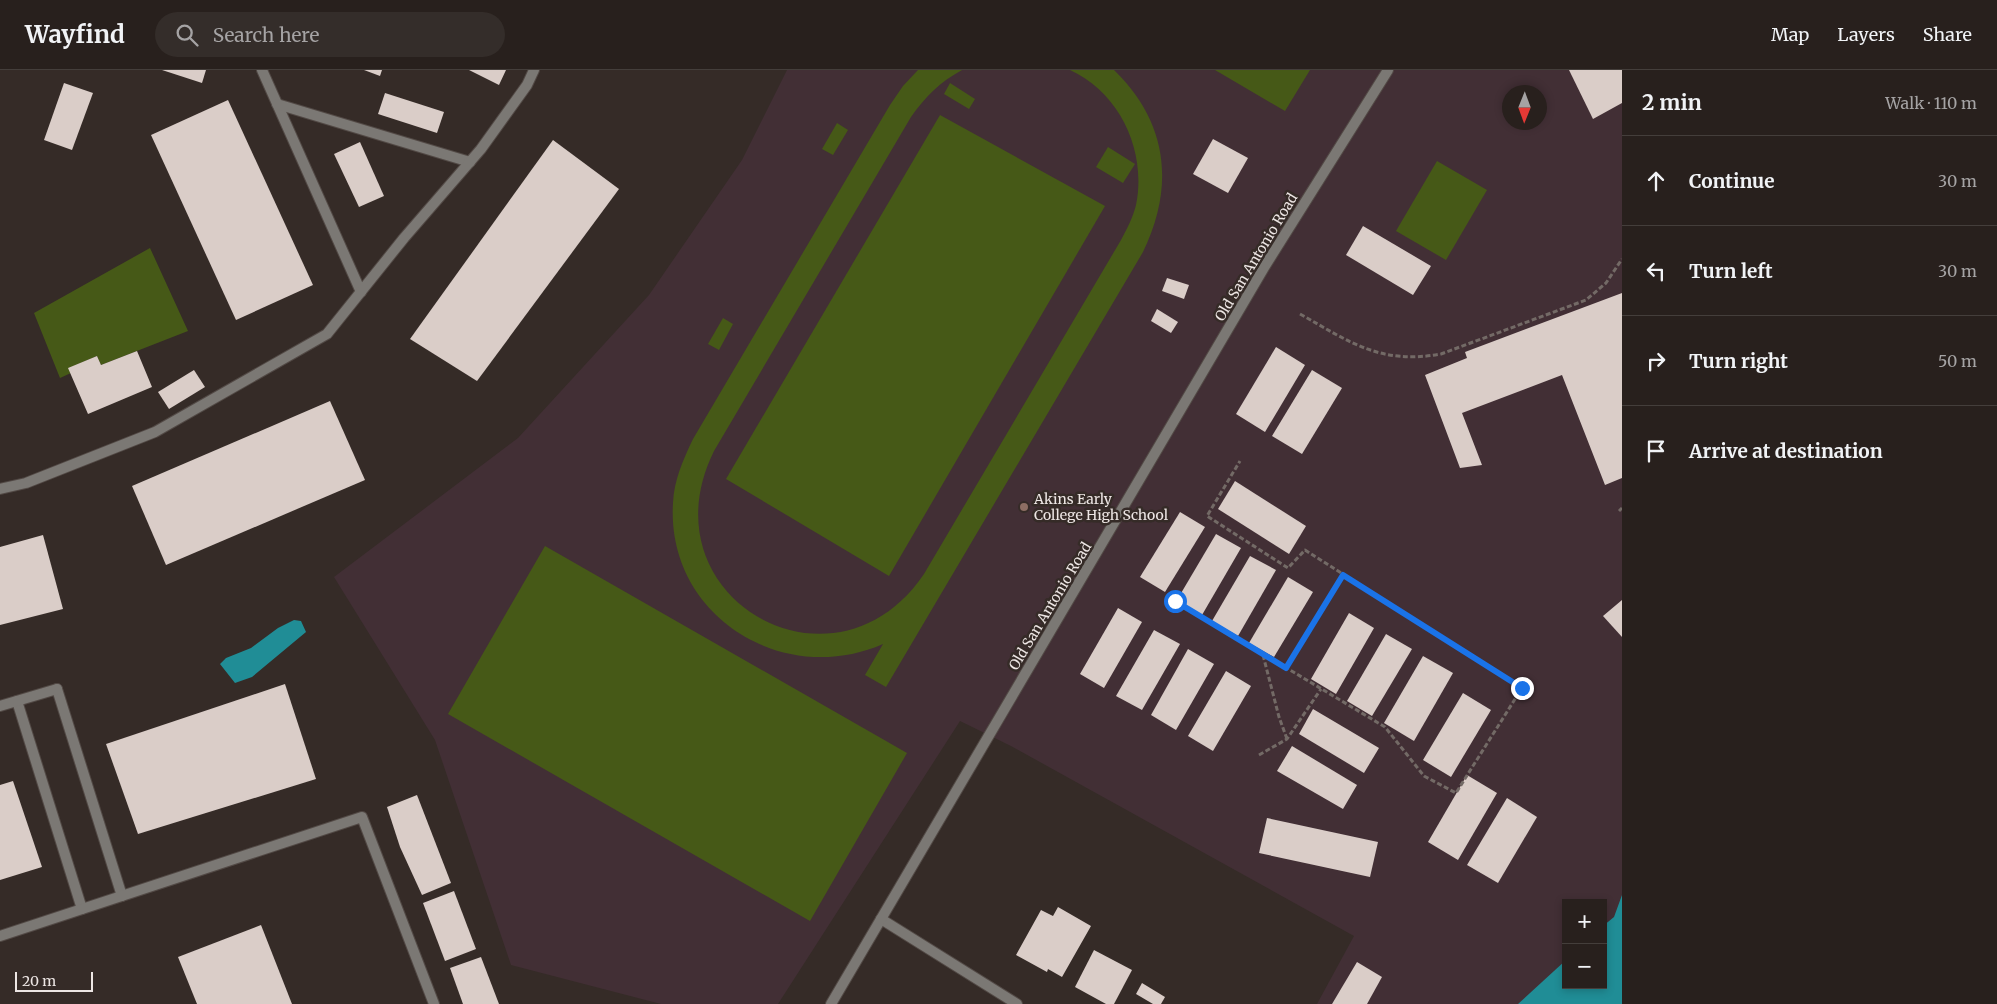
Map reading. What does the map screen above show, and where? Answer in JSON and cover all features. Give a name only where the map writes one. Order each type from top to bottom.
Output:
[{"type":"street","points":[[262,70],[361,292]]},
{"type":"street","points":[[0,488],[26,483],[155,432],[327,334],[404,238],[481,149],[526,86],[534,70]]},
{"type":"street","name":"Old San Antonio Road","points":[[831,1004],[1265,266],[1388,70]]},
{"type":"street","points":[[277,104],[470,162]]},
{"type":"street","points":[[0,706],[57,689],[122,896]]},
{"type":"street","points":[[17,701],[82,909]]},
{"type":"street","points":[[0,936],[362,816],[434,1004]]},
{"type":"street","points":[[881,919],[1017,1004]]},
{"type":"path","points":[[1300,314],[1351,343],[1368,350],[1401,357],[1441,354],[1586,300],[1606,283],[1622,259]]},
{"type":"path","points":[[1175,601],[1385,727],[1424,776],[1456,793],[1522,688],[1305,550],[1288,568],[1208,516],[1240,462]]},
{"type":"path","points":[[1286,668],[1343,575]]},
{"type":"path","points":[[1264,655],[1279,717],[1287,739]]},
{"type":"path","points":[[1259,755],[1287,739],[1321,689]]},
{"type":"shaded area","name":"Akins Early College High School","points":[[787,70],[1622,70],[1622,1004],[1317,1004],[1354,936],[1011,746],[960,721],[778,1004],[661,1004],[511,965],[435,740],[334,577],[518,438],[649,295],[742,160]]},
{"type":"green space","points":[[918,70],[962,70],[934,91],[911,117],[714,451],[699,504],[704,551],[725,589],[758,617],[799,632],[843,631],[886,613],[924,574],[1121,240],[1130,223],[1136,205],[1138,185],[1137,164],[1133,145],[1126,126],[1116,109],[1103,93],[1088,80],[1070,70],[1114,70],[1132,90],[1146,111],[1155,133],[1161,156],[1162,179],[1160,203],[1143,252],[886,687],[865,675],[883,644],[845,655],[807,656],[771,649],[738,632],[710,609],[689,579],[676,543],[673,503],[677,478],[693,439],[890,105],[903,86]]},
{"type":"green space","points":[[1215,70],[1310,70],[1285,111]]},
{"type":"green space","points":[[950,83],[975,99],[969,109],[944,94]]},
{"type":"green space","points":[[940,115],[1105,206],[889,576],[726,479]]},
{"type":"green space","points":[[837,123],[848,130],[833,155],[822,149]]},
{"type":"green space","points":[[1108,147],[1135,164],[1123,183],[1096,167]]},
{"type":"green space","points":[[1437,161],[1487,190],[1446,260],[1396,231]]},
{"type":"green space","points":[[150,248],[188,331],[101,365],[97,356],[69,368],[71,373],[60,378],[34,313]]},
{"type":"green space","points":[[723,318],[733,324],[719,350],[708,344]]},
{"type":"green space","points":[[545,546],[907,753],[810,921],[448,714]]},
{"type":"water","points":[[294,620],[301,621],[306,632],[252,677],[235,683],[220,664],[226,658],[251,648],[278,628]]},
{"type":"water","points":[[1622,895],[1622,1004],[1518,1004],[1562,964],[1562,989],[1607,989],[1607,923],[1614,917]]},
{"type":"building","points":[[162,70],[206,70],[202,83]]},
{"type":"building","points":[[364,70],[382,70],[380,76]]},
{"type":"building","points":[[469,70],[506,70],[499,85]]},
{"type":"building","points":[[1569,70],[1622,70],[1622,103],[1593,119]]},
{"type":"building","points":[[64,83],[93,93],[72,150],[44,140]]},
{"type":"building","points":[[385,93],[444,112],[437,133],[378,114]]},
{"type":"building","points":[[228,100],[313,285],[236,320],[151,135]]},
{"type":"building","points":[[1213,139],[1248,158],[1228,193],[1193,174]]},
{"type":"building","points":[[553,140],[619,189],[477,381],[410,339]]},
{"type":"building","points":[[360,142],[384,196],[359,207],[334,154]]},
{"type":"building","points":[[1363,226],[1431,266],[1413,295],[1346,255]]},
{"type":"building","points":[[1167,278],[1189,285],[1184,299],[1162,291]]},
{"type":"building","points":[[1622,293],[1622,478],[1605,485],[1562,375],[1462,413],[1482,465],[1460,468],[1425,375],[1467,358],[1465,352]]},
{"type":"building","points":[[1157,309],[1178,322],[1171,333],[1151,321]]},
{"type":"building","points":[[1276,347],[1305,365],[1265,432],[1236,414]]},
{"type":"building","points":[[137,351],[152,387],[88,414],[68,368],[97,356],[101,365]]},
{"type":"building","points":[[194,370],[205,387],[169,409],[158,392]]},
{"type":"building","points":[[1312,370],[1342,388],[1302,454],[1272,436]]},
{"type":"building","points":[[330,401],[365,480],[166,565],[132,486]]},
{"type":"building","points":[[1235,481],[1306,526],[1289,554],[1218,509]]},
{"type":"building","points":[[1180,512],[1205,527],[1165,592],[1140,577]]},
{"type":"building","points":[[1216,534],[1241,548],[1202,615],[1177,600]]},
{"type":"building","points":[[43,535],[63,609],[0,625],[0,547]]},
{"type":"building","points":[[1250,556],[1276,570],[1238,636],[1212,621]]},
{"type":"building","points":[[1288,577],[1313,592],[1274,657],[1249,643]]},
{"type":"building","points":[[1622,600],[1622,637],[1603,616]]},
{"type":"building","points":[[1118,608],[1142,622],[1104,688],[1080,674]]},
{"type":"building","points":[[1349,613],[1374,628],[1336,694],[1311,679]]},
{"type":"building","points":[[1154,630],[1180,644],[1142,710],[1116,696]]},
{"type":"building","points":[[1386,634],[1412,649],[1372,716],[1347,701]]},
{"type":"building","points":[[1188,649],[1214,664],[1176,730],[1151,715]]},
{"type":"building","points":[[1423,656],[1453,673],[1414,741],[1384,723]]},
{"type":"building","points":[[1226,671],[1251,686],[1213,751],[1188,736]]},
{"type":"building","points":[[285,684],[316,779],[138,834],[106,744]]},
{"type":"building","points":[[1463,693],[1491,710],[1451,777],[1423,760]]},
{"type":"building","points":[[1313,709],[1379,748],[1364,773],[1299,734]]},
{"type":"building","points":[[1292,746],[1357,785],[1343,809],[1277,771]]},
{"type":"building","points":[[1467,775],[1497,793],[1458,860],[1428,842]]},
{"type":"building","points":[[13,781],[42,867],[0,880],[0,785]]},
{"type":"building","points":[[417,795],[451,883],[422,895],[400,847],[387,807]]},
{"type":"building","points":[[1507,798],[1537,817],[1498,883],[1467,865]]},
{"type":"building","points":[[1267,818],[1378,842],[1370,877],[1259,853]]},
{"type":"building","points":[[454,891],[476,949],[445,961],[423,903]]},
{"type":"building","points":[[1058,907],[1091,926],[1062,977],[1048,969],[1047,972],[1016,955],[1041,910],[1053,916]]},
{"type":"building","points":[[261,925],[292,1004],[197,1004],[178,957]]},
{"type":"building","points":[[1094,950],[1132,970],[1114,1004],[1106,1004],[1075,987]]},
{"type":"building","points":[[481,957],[499,1004],[463,1004],[450,968]]},
{"type":"building","points":[[1357,962],[1382,977],[1367,1004],[1332,1004]]},
{"type":"building","points":[[1142,983],[1165,997],[1161,1004],[1153,1004],[1136,994]]},
{"type":"place","name":"Akins Early College High School","points":[[1024,507]]},
{"type":"route","points":[[1175,601],[1286,668],[1343,575],[1522,688]]}]
